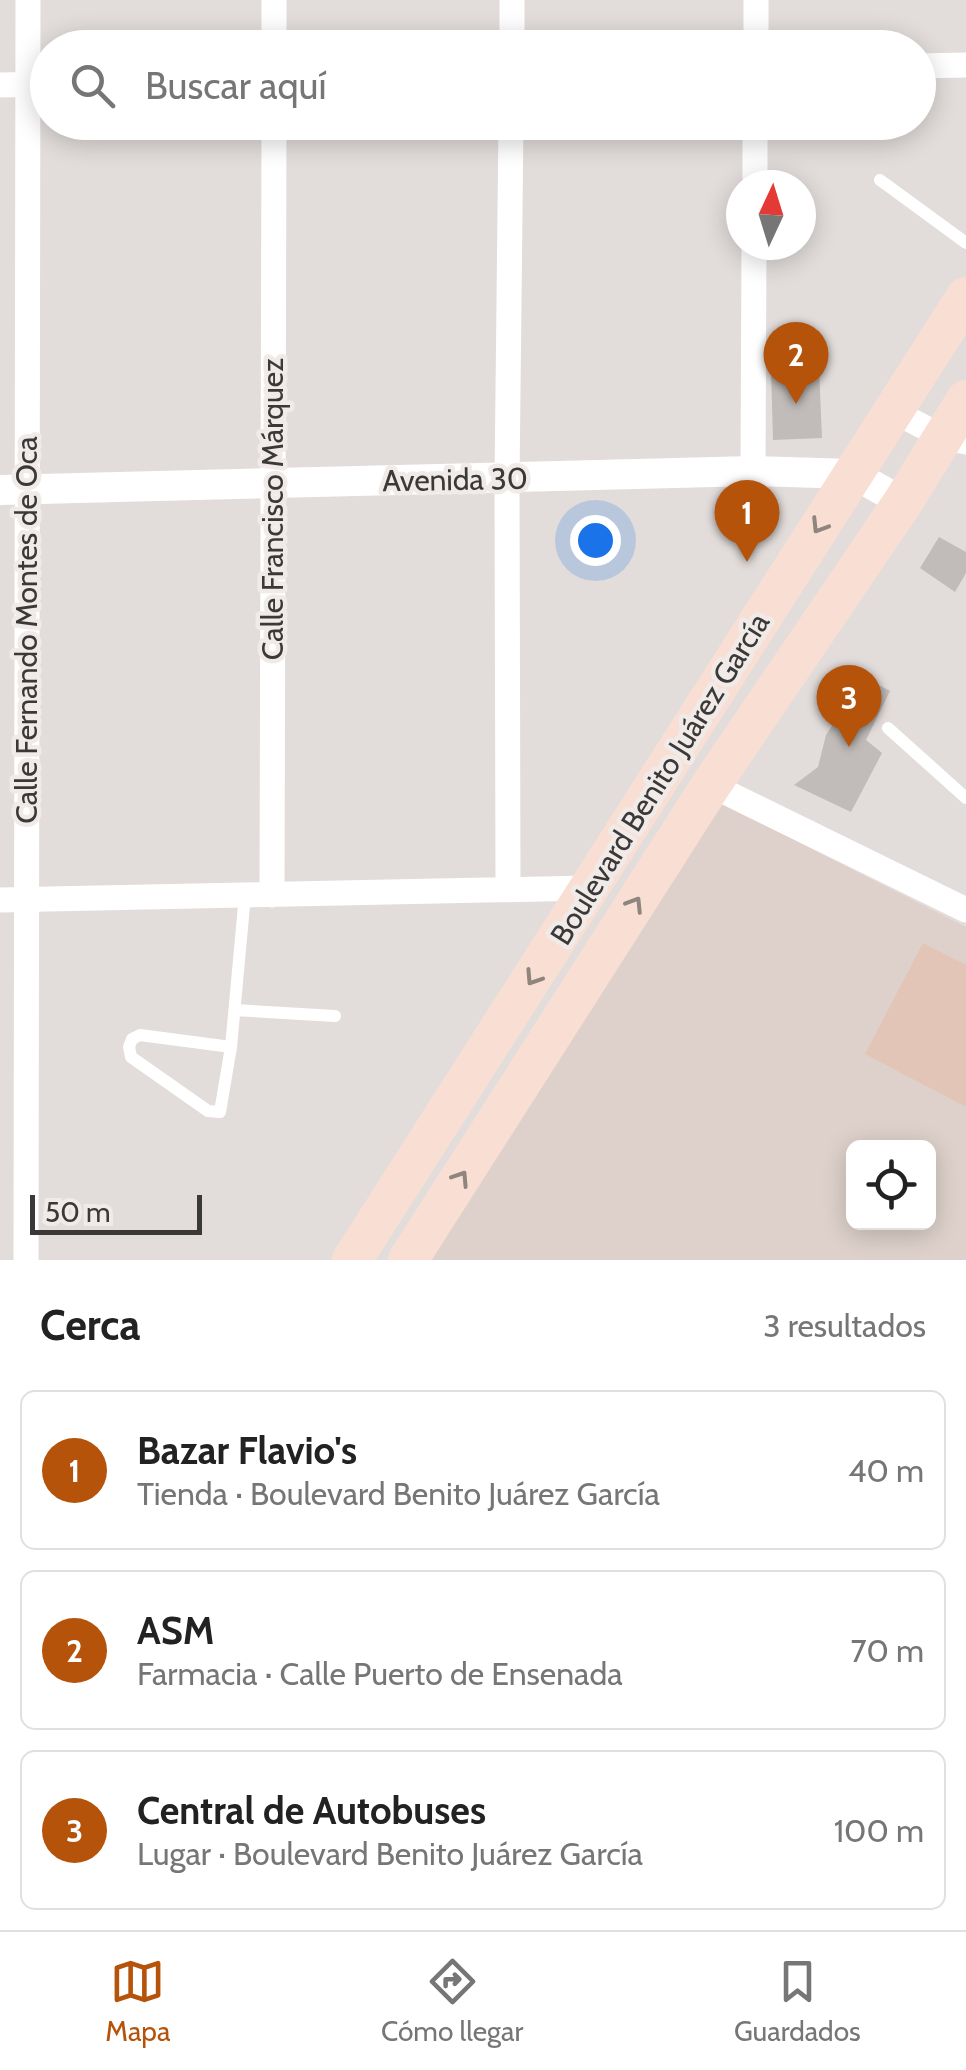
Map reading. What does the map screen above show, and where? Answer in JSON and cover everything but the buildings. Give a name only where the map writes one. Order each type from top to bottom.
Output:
[{"type":"main road","name":"Boulevard Benito Juárez García","points":[[352,1260],[966,296]]},
{"type":"main road","name":"Boulevard Benito Juárez García","points":[[408,1260],[711,785],[903,502],[954,440],[966,400]]},
{"type":"main road","points":[[558,939],[583,949],[596,966]]},
{"type":"street","name":"Calle Fernando Montes de Oca","points":[[28,0],[32,30]]},
{"type":"street","points":[[274,0],[274,30]]},
{"type":"street","points":[[512,0],[512,30]]},
{"type":"street","points":[[756,0],[756,30]]},
{"type":"street","points":[[936,66],[966,65]]},
{"type":"street","points":[[0,85],[30,84]]},
{"type":"street","name":"Calle Fernando Montes de Oca","points":[[26,1260],[26,900],[14,490],[35,140]]},
{"type":"street","name":"Calle Francisco Márquez","points":[[272,894],[274,140]]},
{"type":"street","points":[[508,890],[507,480],[512,140]]},
{"type":"street","points":[[755,140],[755,170]]},
{"type":"street","points":[[753,471],[754,260]]},
{"type":"street","points":[[893,411],[954,440]]},
{"type":"street","name":"Avenida 30","points":[[14,490],[753,471],[853,474],[903,502]]},
{"type":"street","points":[[711,785],[964,906]]},
{"type":"street","points":[[0,900],[589,888]]},
{"type":"lane","points":[[880,180],[966,244]]},
{"type":"lane","points":[[888,728],[966,798]]},
{"type":"lane","points":[[231,1047],[137,1035],[129,1052],[131,1058],[208,1111],[217,1114],[222,1110],[231,1047],[235,1010],[245,896]]},
{"type":"lane","points":[[235,1010],[335,1016]]},
{"type":"shaded area","points":[[717,801],[966,927],[966,1260],[427,1260]]},
{"type":"shaded area","points":[[923,943],[966,965],[966,1107],[865,1054]]},
{"type":"place","name":"ASM","points":[[796,404]]},
{"type":"place","name":"Bazar Flavio's","points":[[747,562]]},
{"type":"place","name":"Central de Autobuses","points":[[849,747]]}]
